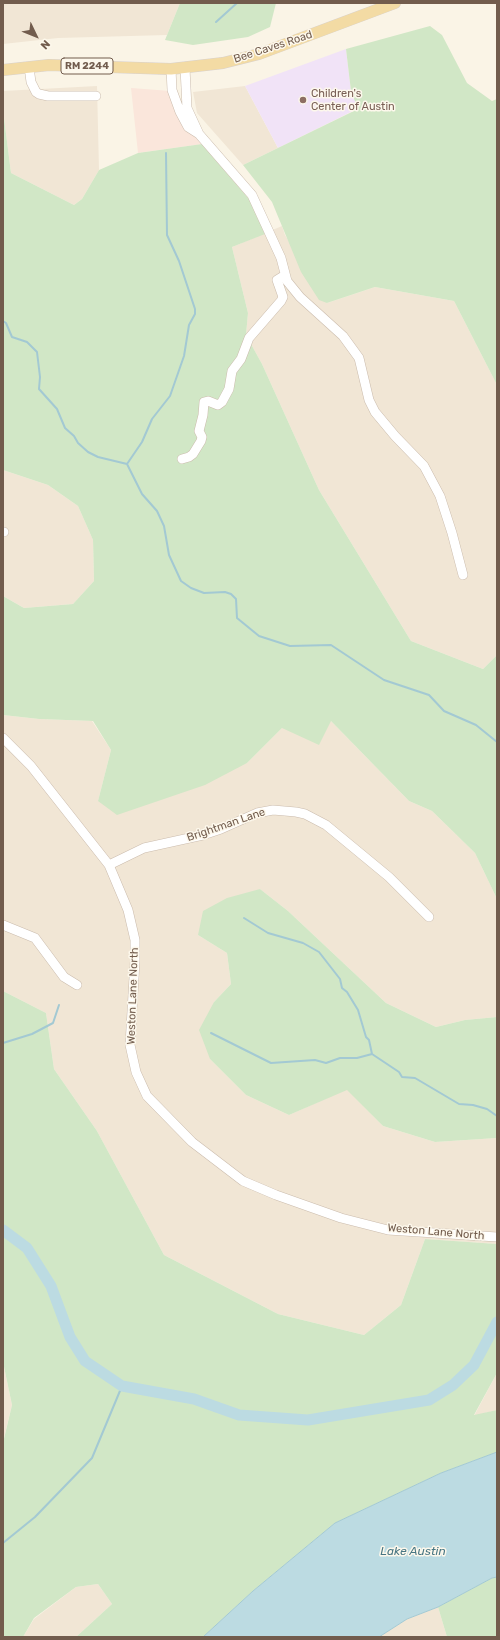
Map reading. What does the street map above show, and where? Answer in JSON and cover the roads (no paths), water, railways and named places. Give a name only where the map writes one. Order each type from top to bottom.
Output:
[{"type":"main road","name":"Bee Caves Road","points":[[3,70],[49,65],[171,69],[223,63],[259,54],[395,3]]},
{"type":"street","points":[[29,67],[31,82],[36,92],[39,94],[96,96]]},
{"type":"street","points":[[185,68],[187,108],[198,134]]},
{"type":"street","points":[[171,69],[172,90],[180,112],[188,127],[198,134],[252,195],[281,258],[287,281],[300,297],[343,336],[359,358],[369,400],[375,412],[395,436],[424,466],[440,496],[463,575]]},
{"type":"street","points":[[182,459],[193,454],[202,441],[199,431],[203,415],[204,402],[206,401],[218,404],[222,402],[228,389],[232,372],[241,359],[249,338],[281,301],[283,297],[277,280],[286,275]]},
{"type":"street","name":"Weston Lane North","points":[[3,738],[31,766],[109,865],[128,910],[135,940],[130,1045],[136,1072],[148,1096],[192,1142],[243,1181],[276,1195],[341,1218],[388,1230],[497,1237]]},
{"type":"street","name":"Brightman Lane","points":[[109,865],[144,848],[203,835],[221,829],[257,813],[273,810],[290,811],[305,814],[326,825],[389,877],[429,917]]},
{"type":"street","points":[[3,926],[35,938],[64,977],[78,985]]},
{"type":"water","name":"Lake Austin","points":[[497,1452],[497,1577],[492,1578],[438,1607],[407,1619],[379,1637],[203,1637],[253,1591],[335,1523],[441,1473]]},
{"type":"waterway","points":[[216,22],[237,3]]},
{"type":"waterway","points":[[166,153],[167,235],[179,261],[195,309],[195,314],[189,325],[184,356],[170,396],[152,419],[142,442],[127,464],[142,494],[157,511],[164,526],[169,555],[181,581],[191,588],[204,593],[225,592],[231,594],[236,599],[237,618],[259,636],[290,646],[331,645],[384,680],[429,695],[444,711],[476,725],[497,742]]},
{"type":"waterway","points":[[3,321],[6,323],[12,337],[27,342],[37,352],[40,377],[39,389],[57,409],[65,428],[74,436],[78,443],[88,452],[98,457],[127,464]]},
{"type":"waterway","points":[[244,918],[268,933],[303,943],[319,952],[340,979],[342,988],[347,992],[358,1010],[366,1037],[369,1040],[372,1054]]},
{"type":"waterway","points":[[3,1043],[32,1034],[53,1023],[59,1005]]},
{"type":"waterway","points":[[211,1033],[271,1063],[315,1060],[326,1063],[340,1058],[357,1058],[372,1054],[399,1072],[402,1077],[415,1078],[459,1104],[473,1105],[487,1109],[497,1116]]},
{"type":"waterway","points":[[3,1230],[27,1248],[51,1286],[70,1337],[85,1361],[122,1386],[194,1399],[239,1415],[308,1420],[429,1400],[453,1385],[474,1365],[497,1322]]},
{"type":"waterway","points":[[3,1543],[35,1517],[92,1458],[122,1386]]},
{"type":"place","name":"Children's Center of Austin","points":[[303,100]]}]
